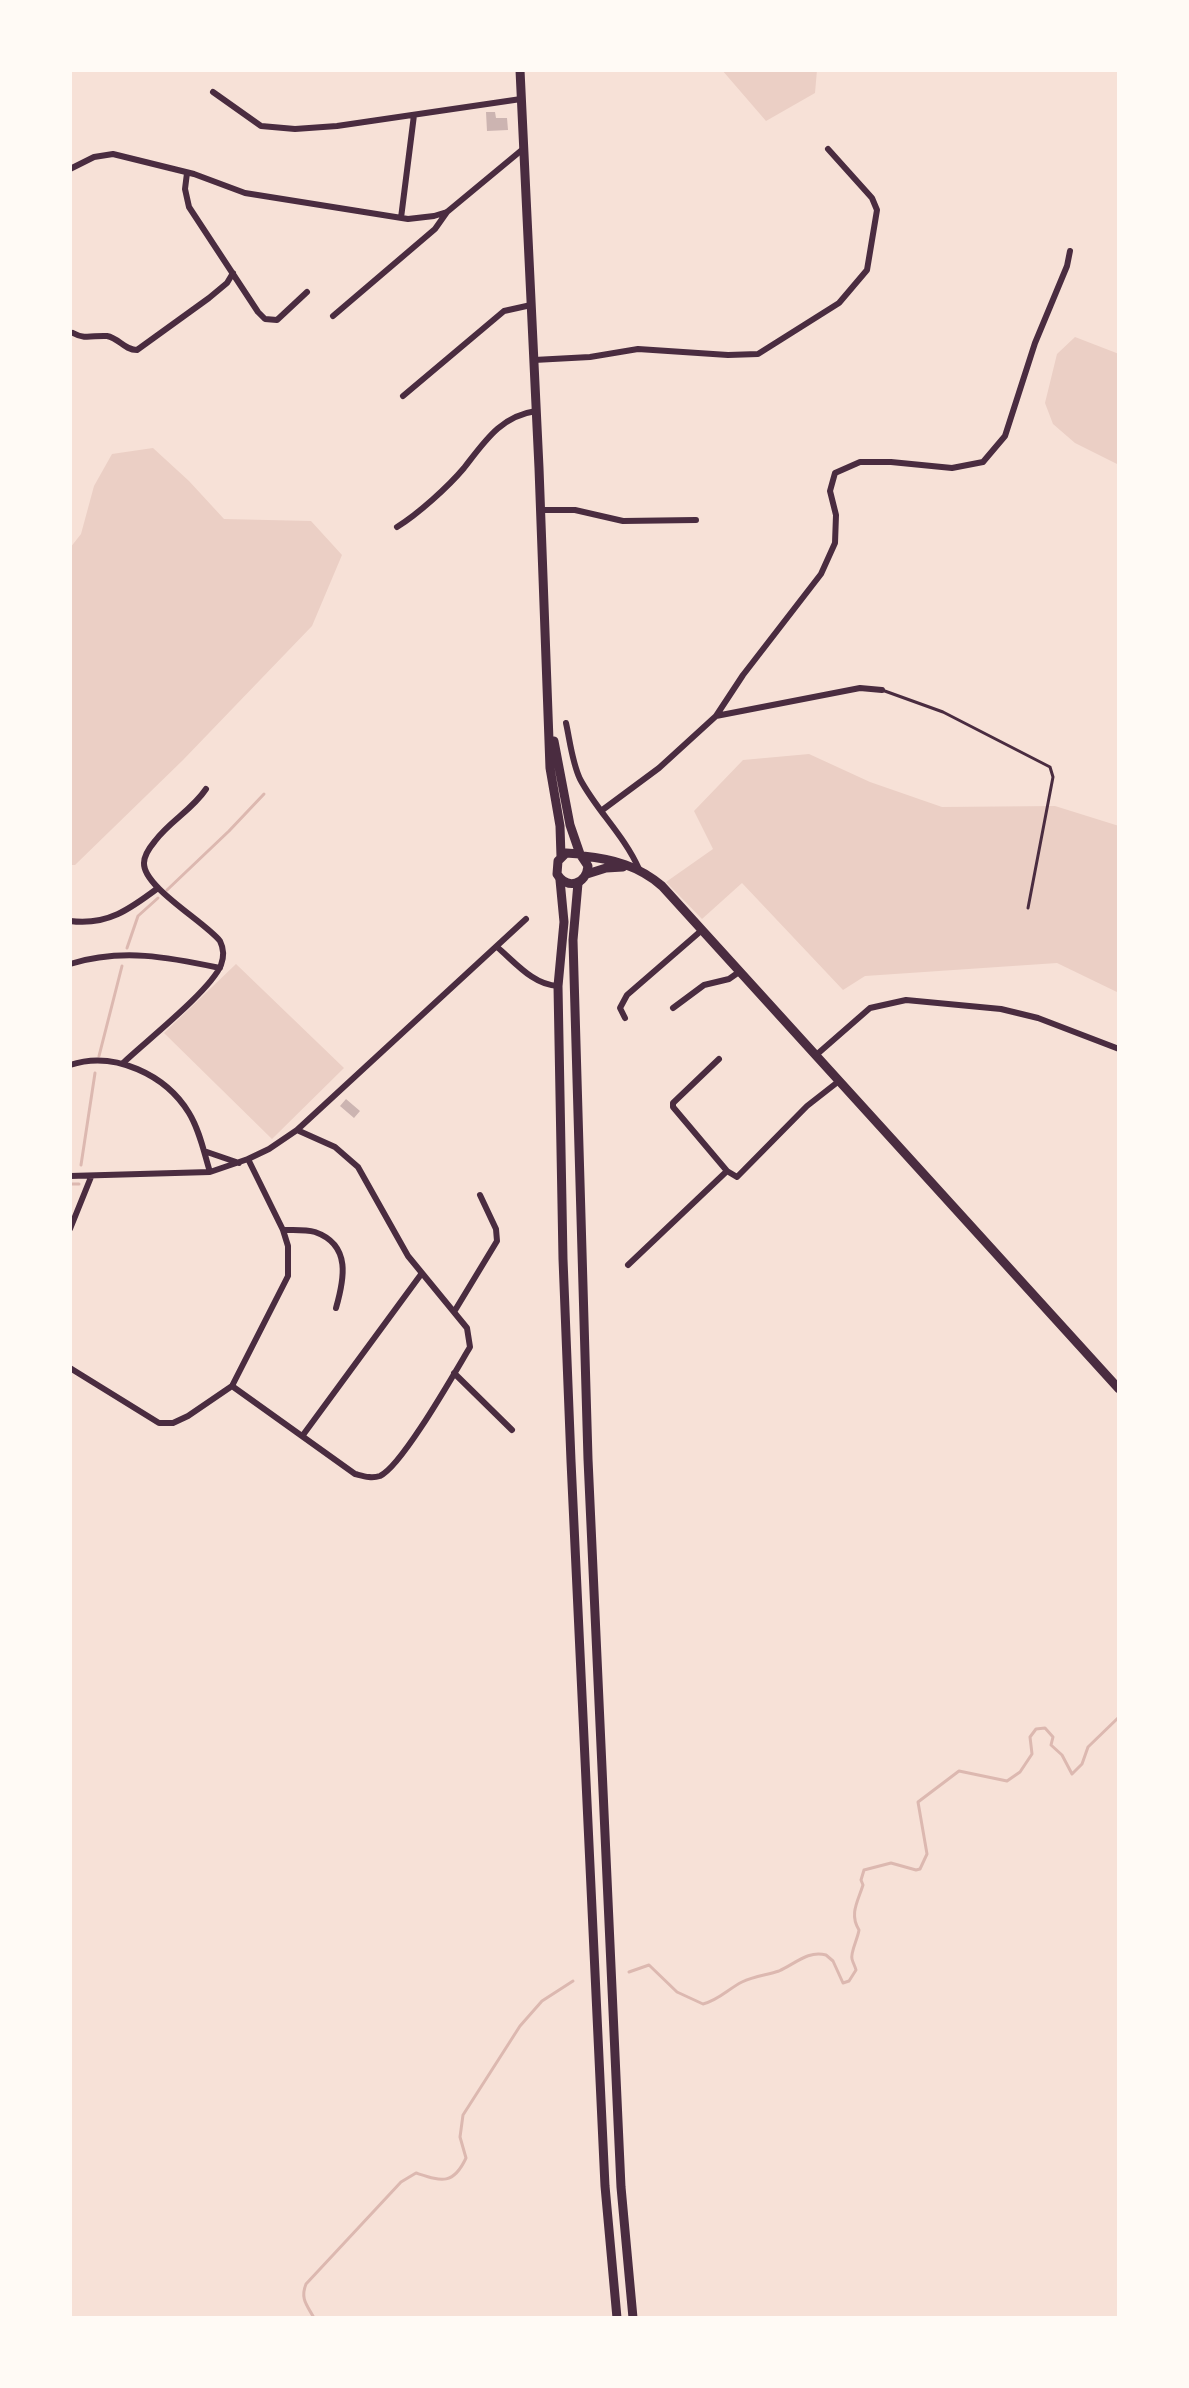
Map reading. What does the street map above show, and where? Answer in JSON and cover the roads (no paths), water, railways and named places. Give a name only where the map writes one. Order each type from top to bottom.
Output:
[{"type":"main road","points":[[520,70],[550,768],[560,826],[561,857],[556,869],[564,922],[558,986],[563,1259],[572,1477],[605,2186],[617,2318]]},
{"type":"main road","points":[[549,722],[570,825],[588,866],[587,874]]},
{"type":"main road","points":[[561,857],[569,852],[618,862],[639,869],[662,886],[1119,1389]]},
{"type":"main road","points":[[560,880],[569,884],[578,883],[587,874],[614,867],[639,869]]},
{"type":"main road","points":[[558,986],[568,980],[578,883]]},
{"type":"main road","points":[[573,945],[588,1475],[621,2187],[633,2318]]},
{"type":"street","points":[[213,92],[261,126],[295,129],[521,99]]},
{"type":"street","points":[[401,218],[414,115]]},
{"type":"street","points":[[333,316],[435,229],[447,212],[524,149]]},
{"type":"street","points":[[534,360],[590,357],[638,349],[758,354],[839,303],[867,270],[877,210],[872,198],[828,149]]},
{"type":"street","points":[[70,169],[85,160],[113,154],[187,173],[245,193],[401,218],[425,218],[447,212]]},
{"type":"street","points":[[187,173],[185,189],[189,207],[258,312],[271,320],[282,316],[307,292]]},
{"type":"street","points":[[601,811],[659,768],[716,716],[743,675],[821,574],[835,543],[836,515],[830,491],[835,473],[860,462],[952,468],[983,462],[1005,436],[1035,343],[1067,266],[1070,251]]},
{"type":"street","points":[[73,333],[114,338],[127,349],[137,350],[209,298],[227,283],[233,273]]},
{"type":"street","points":[[403,396],[504,311],[531,305]]},
{"type":"street","points":[[397,527],[453,478],[504,423],[519,414],[536,411]]},
{"type":"street","points":[[541,510],[575,510],[623,521],[696,520]]},
{"type":"street","points":[[716,716],[860,688],[882,690]]},
{"type":"street","points":[[566,723],[580,778],[625,841],[639,869]]},
{"type":"street","points":[[123,1063],[200,992],[220,968],[223,946],[216,936],[158,888],[143,866],[147,853],[164,831],[191,809],[206,789]]},
{"type":"street","points":[[70,921],[96,922],[116,917],[158,888]]},
{"type":"street","points":[[70,1176],[210,1172],[269,1149],[297,1130],[526,919]]},
{"type":"street","points":[[625,1018],[620,1008],[627,995],[702,930]]},
{"type":"street","points":[[497,947],[536,980],[548,986],[558,986]]},
{"type":"street","points":[[70,964],[95,956],[136,953],[220,968]]},
{"type":"street","points":[[673,1008],[704,985],[729,979],[739,972]]},
{"type":"street","points":[[815,1056],[870,1008],[906,1000],[1001,1009],[1038,1018],[1119,1049]]},
{"type":"street","points":[[719,1059],[685,1089],[673,1107],[727,1171],[737,1177],[807,1106],[839,1081]]},
{"type":"street","points":[[70,1065],[78,1062],[123,1063],[143,1071],[176,1097],[192,1119],[210,1172]]},
{"type":"street","points":[[232,1386],[355,1474],[366,1477],[383,1474],[410,1443],[470,1347],[467,1328],[408,1256],[358,1167],[335,1147],[297,1130]]},
{"type":"street","points":[[204,1151],[239,1163]]},
{"type":"street","points":[[70,1368],[159,1423],[173,1423],[188,1416],[232,1386],[288,1276],[288,1246],[283,1230],[248,1159]]},
{"type":"street","points":[[628,1265],[727,1171]]},
{"type":"street","points":[[70,1229],[91,1177]]},
{"type":"street","points":[[454,1312],[497,1241],[496,1229],[480,1195]]},
{"type":"street","points":[[283,1230],[314,1232],[328,1240],[340,1254],[345,1273],[336,1308]]},
{"type":"street","points":[[303,1435],[422,1273]]},
{"type":"street","points":[[454,1373],[512,1430]]},
{"type":"lane","points":[[882,690],[943,712],[1050,767],[1053,777],[1028,908]]},
{"type":"waterway","points":[[167,890],[264,794]]},
{"type":"waterway","points":[[127,948],[138,916],[158,898]]},
{"type":"waterway","points":[[99,1056],[122,966]]},
{"type":"waterway","points":[[81,1165],[95,1073]]},
{"type":"waterway","points":[[70,1184],[79,1184]]},
{"type":"waterway","points":[[629,1972],[649,1965],[677,1992],[703,2004],[742,1982],[779,1971],[813,1954],[826,1955],[833,1961],[843,1983],[849,1981],[856,1970],[852,1956],[859,1930],[855,1913],[864,1870],[891,1863],[920,1869],[927,1854],[918,1802],[959,1771],[1007,1781],[1020,1772],[1032,1754],[1030,1737],[1036,1729],[1045,1728],[1053,1737],[1051,1745],[1062,1755],[1072,1774],[1082,1764],[1088,1747],[1119,1717]]},
{"type":"waterway","points":[[314,2318],[304,2298],[306,2284],[401,2182],[416,2173],[439,2179],[456,2173],[466,2158],[460,2137],[463,2115],[520,2026],[542,2001],[573,1981]]}]
